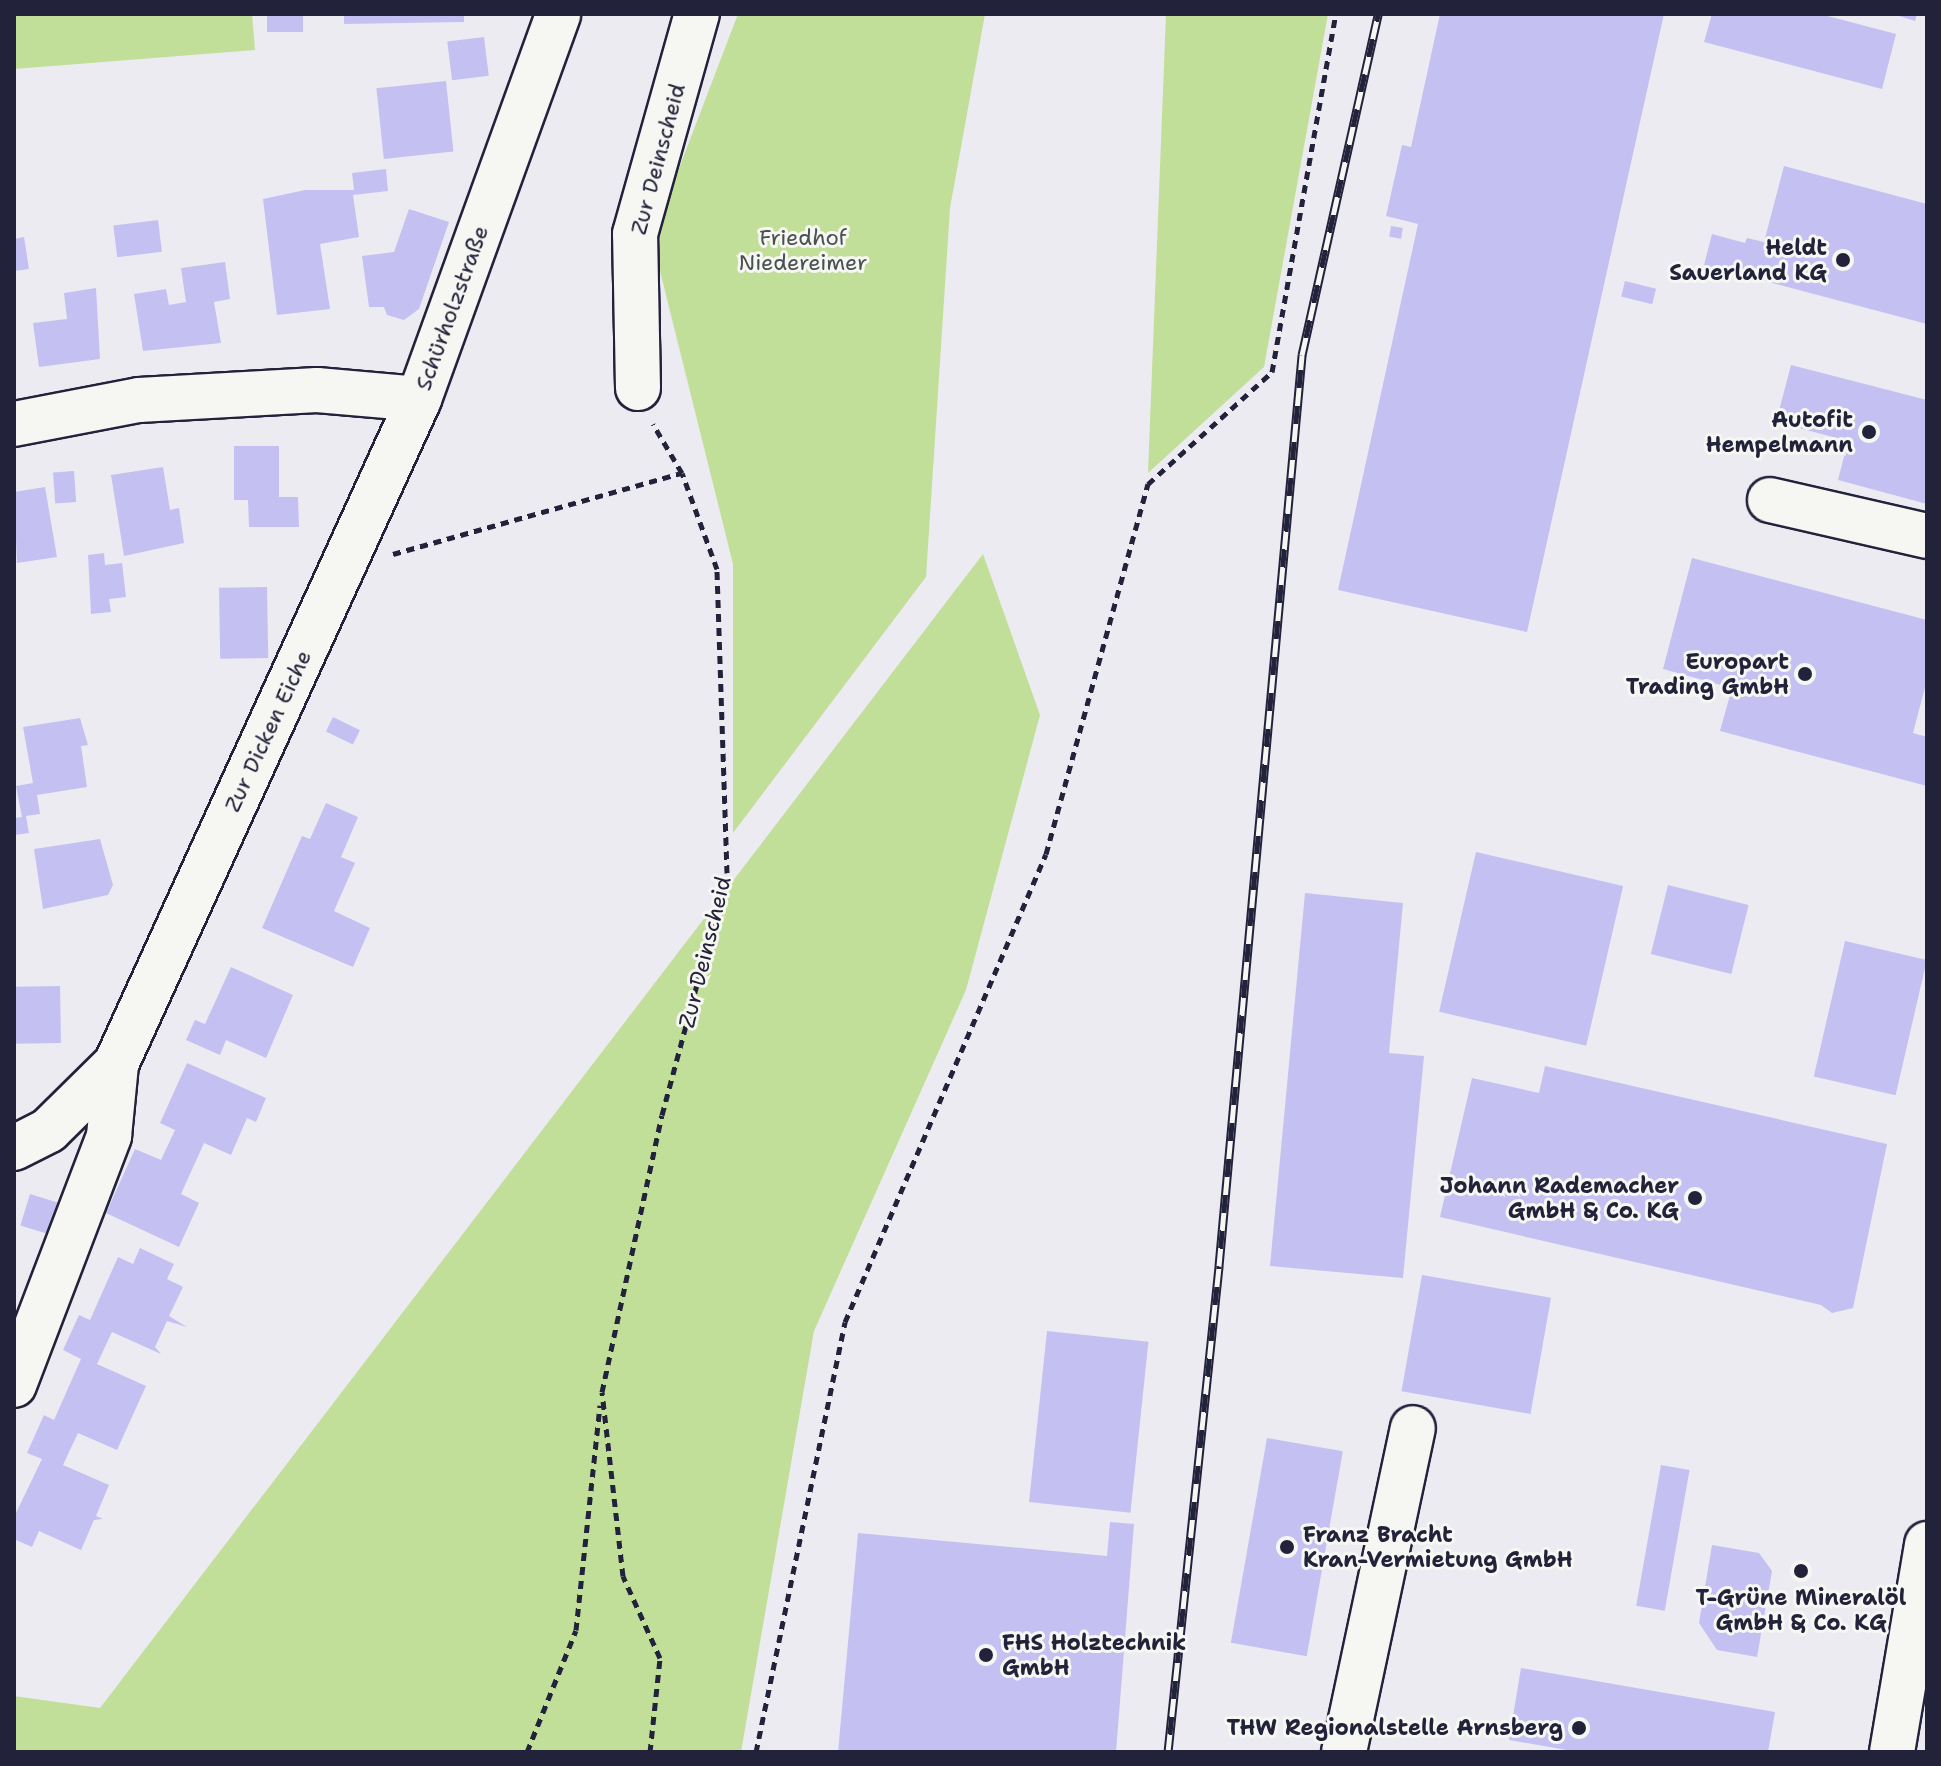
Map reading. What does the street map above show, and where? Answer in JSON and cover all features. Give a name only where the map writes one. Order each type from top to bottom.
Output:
[{"type":"street","name":"Schürholzstraße","points":[[14,424],[139,400],[317,390],[419,399],[558,14]]},
{"type":"street","name":"Zur Deinscheid","points":[[638,388],[635,234],[697,14]]},
{"type":"street","name":"Zur Dicken Eiche","points":[[14,1385],[109,1136],[116,1064],[419,399]]},
{"type":"street","points":[[1770,500],[1927,536]]},
{"type":"street","name":"Zur Dicken Eiche","points":[[14,1148],[49,1130],[116,1064]]},
{"type":"street","points":[[1344,1752],[1413,1428]]},
{"type":"street","points":[[1892,1752],[1927,1544]]},
{"type":"path","points":[[756,1752],[845,1322],[1046,854],[1148,484],[1272,372],[1336,14]]},
{"type":"path","name":"Zur Deinscheid","points":[[638,388],[682,473],[717,569],[727,873],[662,1115],[602,1392],[623,1576],[660,1658],[650,1752]]},
{"type":"path","points":[[348,556],[402,554],[682,473]]},
{"type":"path","points":[[527,1752],[576,1630],[602,1392]]},
{"type":"green space","points":[[14,14],[252,14],[255,50],[14,69]]},
{"type":"green space","name":"Friedhof Niedereimer","points":[[738,14],[985,14],[950,208],[926,577],[733,833],[733,564],[652,239]]},
{"type":"green space","points":[[1166,14],[1328,14],[1264,367],[1148,473]]},
{"type":"green space","points":[[983,554],[1040,715],[966,990],[814,1331],[741,1752],[14,1752],[14,1696],[100,1708]]},
{"type":"building","points":[[267,14],[303,14],[303,32],[267,32]]},
{"type":"building","points":[[344,14],[464,14],[464,22],[344,24]]},
{"type":"building","points":[[1440,14],[1664,14],[1527,632],[1338,590],[1418,224],[1386,216],[1402,145],[1411,147]]},
{"type":"building","points":[[1712,14],[1820,14],[1896,34],[1882,89],[1704,42]]},
{"type":"building","points":[[1893,14],[1917,14],[1915,21]]},
{"type":"building","points":[[484,37],[489,76],[452,80],[447,42]]},
{"type":"building","points":[[446,81],[453,152],[384,159],[376,88]]},
{"type":"building","name":"Heldt Sauerland KG","points":[[1784,166],[1927,204],[1927,324],[1704,265],[1712,234],[1745,243],[1747,238],[1764,242]]},
{"type":"building","points":[[386,169],[388,191],[353,195],[359,237],[320,244],[330,309],[277,315],[263,199],[305,190],[354,190],[352,173]]},
{"type":"building","points":[[409,209],[449,222],[419,309],[404,320],[387,315],[384,307],[369,307],[362,256],[394,252]]},
{"type":"building","points":[[158,220],[162,252],[117,257],[113,225]]},
{"type":"building","points":[[1391,226],[1403,228],[1401,239],[1389,237]]},
{"type":"building","points":[[24,237],[29,269],[14,271],[14,239]]},
{"type":"building","points":[[225,262],[230,299],[214,302],[221,343],[143,351],[134,294],[166,289],[169,305],[186,302],[181,268]]},
{"type":"building","points":[[1625,281],[1656,289],[1652,304],[1621,297]]},
{"type":"building","points":[[96,288],[100,359],[39,367],[33,323],[67,319],[64,293]]},
{"type":"building","name":"Autofit Hempelmann","points":[[1791,365],[1927,400],[1927,504],[1838,480],[1848,441],[1776,422]]},
{"type":"building","points":[[234,446],[279,446],[279,497],[298,497],[299,527],[249,527],[248,500],[234,500]]},
{"type":"building","points":[[163,467],[170,510],[179,508],[184,543],[124,556],[111,475]]},
{"type":"building","points":[[74,471],[76,502],[55,503],[53,472]]},
{"type":"building","points":[[45,487],[57,557],[17,563],[14,492]]},
{"type":"building","points":[[104,553],[105,565],[122,563],[126,597],[109,599],[111,612],[91,614],[88,555]]},
{"type":"building","name":"Europart Trading GmbH","points":[[1692,558],[1927,620],[1927,680],[1913,733],[1927,737],[1927,786],[1720,731],[1732,688],[1663,669]]},
{"type":"building","points":[[267,587],[268,658],[220,659],[219,588]]},
{"type":"building","points":[[333,717],[360,730],[353,745],[326,731]]},
{"type":"building","points":[[80,718],[88,745],[81,746],[87,787],[37,795],[40,814],[26,816],[29,833],[14,835],[14,818],[22,817],[16,786],[33,783],[23,727]]},
{"type":"building","points":[[326,803],[358,817],[341,857],[355,863],[334,911],[370,928],[353,967],[262,928],[302,836],[310,839]]},
{"type":"building","points":[[100,839],[113,885],[108,895],[43,909],[34,849]]},
{"type":"building","points":[[1476,852],[1623,886],[1586,1046],[1439,1012]]},
{"type":"building","points":[[1668,885],[1749,905],[1731,974],[1651,954]]},
{"type":"building","points":[[1305,893],[1403,903],[1389,1053],[1424,1056],[1403,1278],[1270,1266]]},
{"type":"building","points":[[1845,941],[1927,960],[1896,1095],[1814,1076]]},
{"type":"building","points":[[231,967],[293,995],[266,1058],[226,1040],[220,1055],[186,1040],[195,1020],[205,1024]]},
{"type":"building","points":[[60,986],[61,1043],[15,1044],[14,987]]},
{"type":"building","points":[[187,1063],[266,1098],[256,1122],[247,1118],[231,1155],[204,1143],[181,1194],[199,1203],[179,1247],[106,1213],[135,1149],[161,1160],[175,1130],[160,1123]]},
{"type":"building","name":"Johann Rademacher GmbH & Co. KG","points":[[1545,1066],[1887,1144],[1853,1308],[1832,1313],[1821,1305],[1440,1217],[1472,1078],[1539,1093]]},
{"type":"building","points":[[30,1194],[63,1204],[53,1235],[20,1226]]},
{"type":"building","points":[[140,1248],[174,1264],[167,1279],[183,1287],[169,1316],[187,1327],[167,1321],[155,1347],[161,1354],[112,1332],[97,1364],[146,1386],[117,1450],[78,1433],[63,1465],[109,1485],[96,1516],[103,1519],[94,1520],[81,1550],[39,1531],[32,1547],[14,1539],[14,1517],[42,1459],[27,1453],[44,1415],[54,1420],[81,1359],[63,1350],[79,1315],[90,1320],[118,1257],[133,1264]]},
{"type":"building","points":[[1422,1275],[1551,1298],[1531,1414],[1402,1391]]},
{"type":"building","points":[[1047,1331],[1148,1342],[1130,1513],[1029,1502]]},
{"type":"building","name":"Franz Bracht Kran-Vermietung GmbH","points":[[1267,1438],[1343,1451],[1307,1656],[1231,1643]]},
{"type":"building","points":[[1661,1465],[1690,1470],[1665,1611],[1636,1606]]},
{"type":"building","name":"FHS Holztechnik GmbH","points":[[1110,1522],[1134,1524],[1116,1752],[838,1752],[858,1533],[1107,1556]]},
{"type":"building","points":[[1712,1545],[1759,1553],[1772,1571],[1757,1657],[1717,1650],[1699,1623]]},
{"type":"building","points":[[1521,1668],[1775,1712],[1768,1752],[1578,1752],[1509,1740]]},
{"type":"railway","points":[[1168,1752],[1219,1266],[1302,355],[1378,14]]},
{"type":"place","name":"Heldt Sauerland KG","points":[[1843,260]]},
{"type":"place","name":"Autofit Hempelmann","points":[[1869,432]]},
{"type":"place","name":"Europart Trading GmbH","points":[[1805,674]]},
{"type":"place","name":"Johann Rademacher GmbH & Co. KG","points":[[1695,1198]]},
{"type":"place","name":"Franz Bracht Kran-Vermietung GmbH","points":[[1287,1547]]},
{"type":"place","name":"T-Grüne Mineralöl GmbH & Co. KG","points":[[1801,1571]]},
{"type":"place","name":"FHS Holztechnik GmbH","points":[[986,1655]]},
{"type":"place","name":"THW Regionalstelle Arnsberg","points":[[1579,1728]]}]
